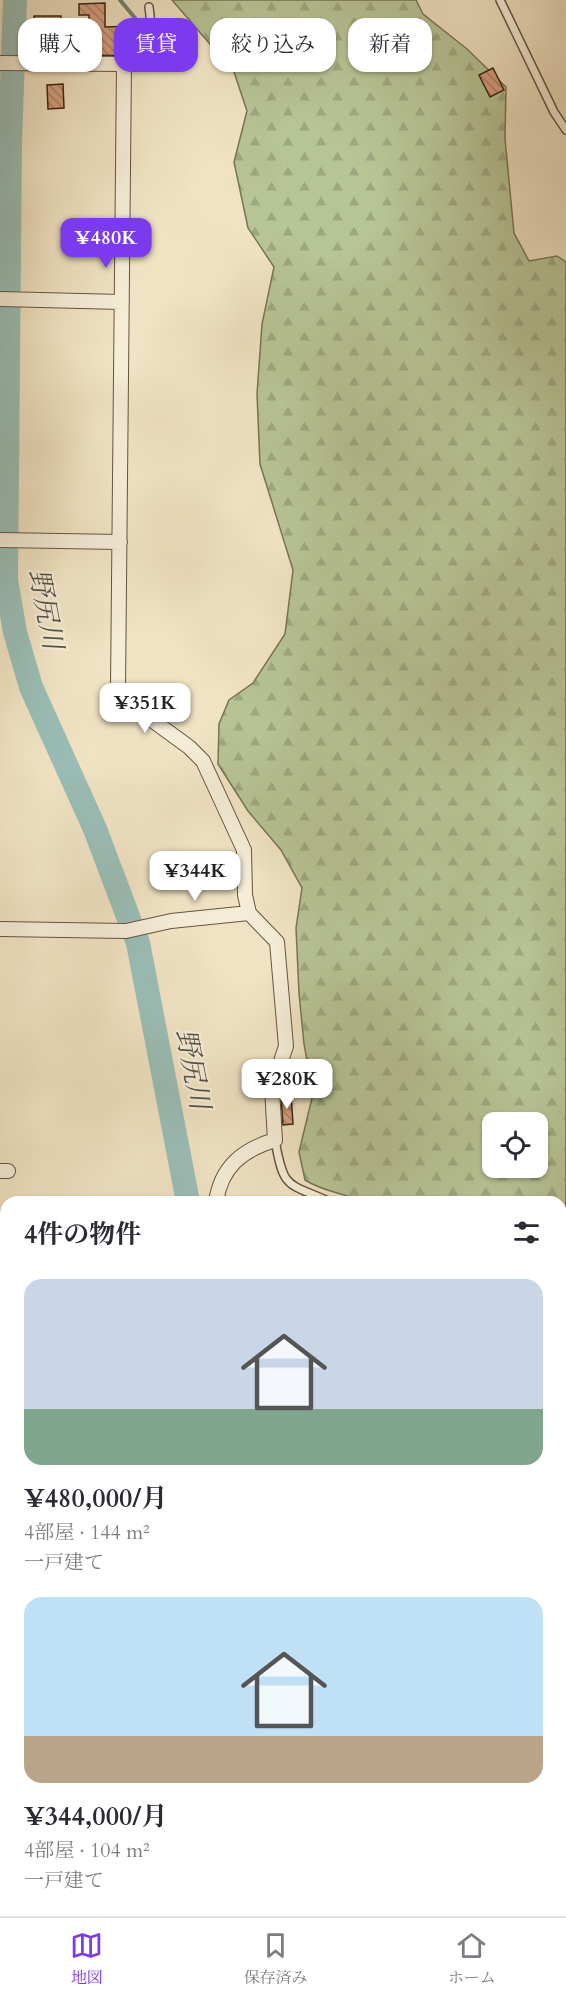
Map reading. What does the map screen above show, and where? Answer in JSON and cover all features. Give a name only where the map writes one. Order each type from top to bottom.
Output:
[{"type":"street","points":[[2,63],[114,64]]},
{"type":"street","points":[[124,72],[119,695],[189,747],[203,761],[244,850],[245,895],[249,913],[270,932],[277,942],[279,952],[286,1046],[272,1089],[275,1140],[261,1144],[234,1160],[218,1187],[217,1196]]},
{"type":"street","points":[[0,299],[122,302]]},
{"type":"street","points":[[0,540],[120,542]]},
{"type":"street","points":[[0,929],[126,931],[171,921],[249,913]]},
{"type":"lane","points":[[501,1],[554,112],[566,130]]},
{"type":"lane","points":[[149,7],[149,18]]},
{"type":"lane","points":[[275,1140],[281,1170],[289,1184],[316,1196]]},
{"type":"green space","points":[[172,0],[416,0],[423,14],[428,18],[348,18],[348,72],[432,72],[432,21],[467,49],[506,87],[505,139],[514,233],[529,261],[557,256],[566,262],[566,1196],[346,1196],[305,1180],[299,1152],[313,1094],[304,1044],[299,993],[296,928],[302,888],[281,850],[248,811],[218,764],[219,724],[229,700],[253,683],[285,634],[293,570],[260,464],[257,394],[262,324],[274,267],[248,228],[234,162],[247,111],[234,72],[336,72],[336,18],[210,18],[210,44],[198,30],[198,18],[188,18]]},
{"type":"building","points":[[105,3],[105,27],[114,27],[114,56],[102,55],[102,18],[79,15],[79,4]]},
{"type":"building","points":[[34,16],[61,16],[61,18],[34,18]]},
{"type":"building","points":[[493,68],[504,90],[490,97],[479,75]]},
{"type":"building","points":[[63,84],[64,108],[48,109],[47,85]]},
{"type":"building","points":[[291,1094],[293,1124],[283,1125],[281,1095]]},
{"type":"waterway","name":"野尻川","points":[[15,0],[10,142],[6,580],[15,632],[31,687],[95,829],[138,943],[187,1196]]},
{"type":"waterway","points":[[120,0],[135,18]]}]
